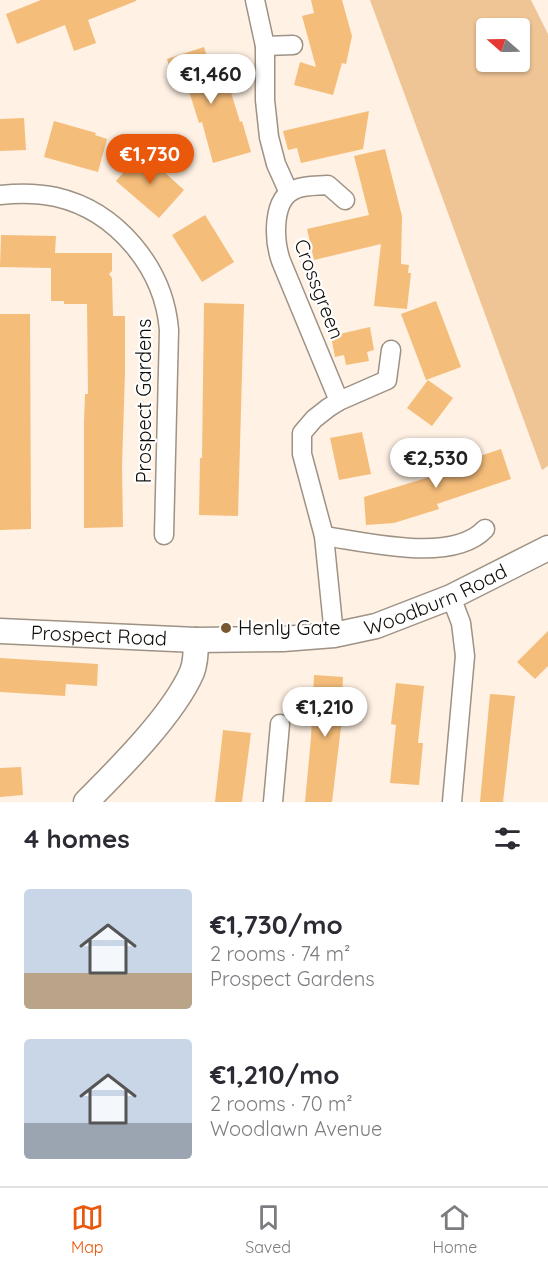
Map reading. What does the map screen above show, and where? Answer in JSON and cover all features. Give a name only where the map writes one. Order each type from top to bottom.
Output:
[{"type":"street","points":[[255,0],[265,46],[265,100],[269,136],[276,164],[289,193],[300,188],[328,185],[345,200]]},
{"type":"street","points":[[265,46],[293,45]]},
{"type":"street","name":"Crossgreen","points":[[289,193],[282,203],[277,218],[276,246],[339,401]]},
{"type":"street","name":"Prospect Gardens","points":[[0,195],[48,195],[78,204],[94,212],[111,224],[140,254],[158,280],[167,310],[169,330],[164,534]]},
{"type":"street","points":[[334,635],[324,536],[302,454],[302,433],[318,415],[339,401],[387,380],[392,350]]},
{"type":"street","points":[[324,536],[390,546],[425,548],[460,544],[476,538],[485,529]]},
{"type":"street","name":"Woodburn Road","points":[[196,640],[283,639],[334,635],[376,626],[451,597],[548,548]]},
{"type":"street","points":[[451,597],[461,623],[465,656],[452,802]]},
{"type":"street","name":"Prospect Road","points":[[0,631],[196,640]]},
{"type":"street","points":[[86,802],[122,765],[173,702],[192,672],[196,640]]},
{"type":"street","points":[[273,802],[280,724]]},
{"type":"shaded area","points":[[370,0],[531,0],[548,34],[548,466],[542,470]]},
{"type":"building","points":[[41,0],[136,1],[88,20],[96,43],[74,51],[65,25],[17,44],[6,14]]},
{"type":"building","points":[[311,0],[342,0],[352,36],[346,64],[342,63],[333,95],[294,85],[300,62],[316,67],[302,16],[314,13]]},
{"type":"building","points":[[204,47],[215,83],[227,79],[251,152],[213,163],[202,122],[199,123],[188,88],[177,91],[167,59]]},
{"type":"building","points":[[369,111],[363,149],[301,163],[297,148],[288,150],[283,131]]},
{"type":"building","points":[[24,118],[26,150],[0,151],[0,119]]},
{"type":"building","points":[[54,121],[96,133],[95,135],[107,139],[98,172],[44,157]]},
{"type":"building","points":[[385,149],[402,216],[401,264],[409,265],[408,273],[411,273],[407,309],[374,306],[381,244],[314,260],[307,229],[369,215],[354,156]]},
{"type":"building","points":[[142,152],[184,190],[159,218],[116,181]]},
{"type":"building","points":[[205,215],[234,262],[202,282],[172,235]]},
{"type":"building","points":[[1,235],[56,236],[55,253],[112,253],[112,271],[109,274],[112,278],[113,316],[125,316],[123,527],[84,528],[84,423],[85,394],[88,394],[87,304],[64,304],[64,301],[51,301],[51,268],[0,267]]},
{"type":"building","points":[[436,301],[461,367],[426,380],[401,314]]},
{"type":"building","points":[[204,303],[244,304],[238,516],[199,515]]},
{"type":"building","points":[[0,314],[30,314],[31,529],[0,530]]},
{"type":"building","points":[[370,327],[374,350],[367,352],[369,361],[346,365],[344,355],[335,357],[331,336]]},
{"type":"building","points":[[428,380],[453,398],[432,426],[407,408]]},
{"type":"building","points":[[362,432],[371,474],[339,480],[330,438]]},
{"type":"building","points":[[501,449],[511,479],[437,504],[439,509],[394,523],[366,525],[364,497],[436,475],[434,471]]},
{"type":"building","points":[[548,631],[548,666],[535,679],[517,662]]},
{"type":"building","points":[[0,658],[98,664],[97,686],[66,684],[65,696],[0,692]]},
{"type":"building","points":[[314,675],[343,677],[341,727],[332,802],[305,802]]},
{"type":"building","points":[[396,683],[424,686],[418,743],[423,743],[419,785],[390,783],[396,725],[391,724]]},
{"type":"building","points":[[490,694],[515,696],[503,802],[480,802]]},
{"type":"building","points":[[223,730],[251,733],[242,802],[215,802]]},
{"type":"building","points":[[21,767],[23,795],[0,797],[0,768]]},
{"type":"place","name":"Henly Gate","points":[[226,628]]}]
